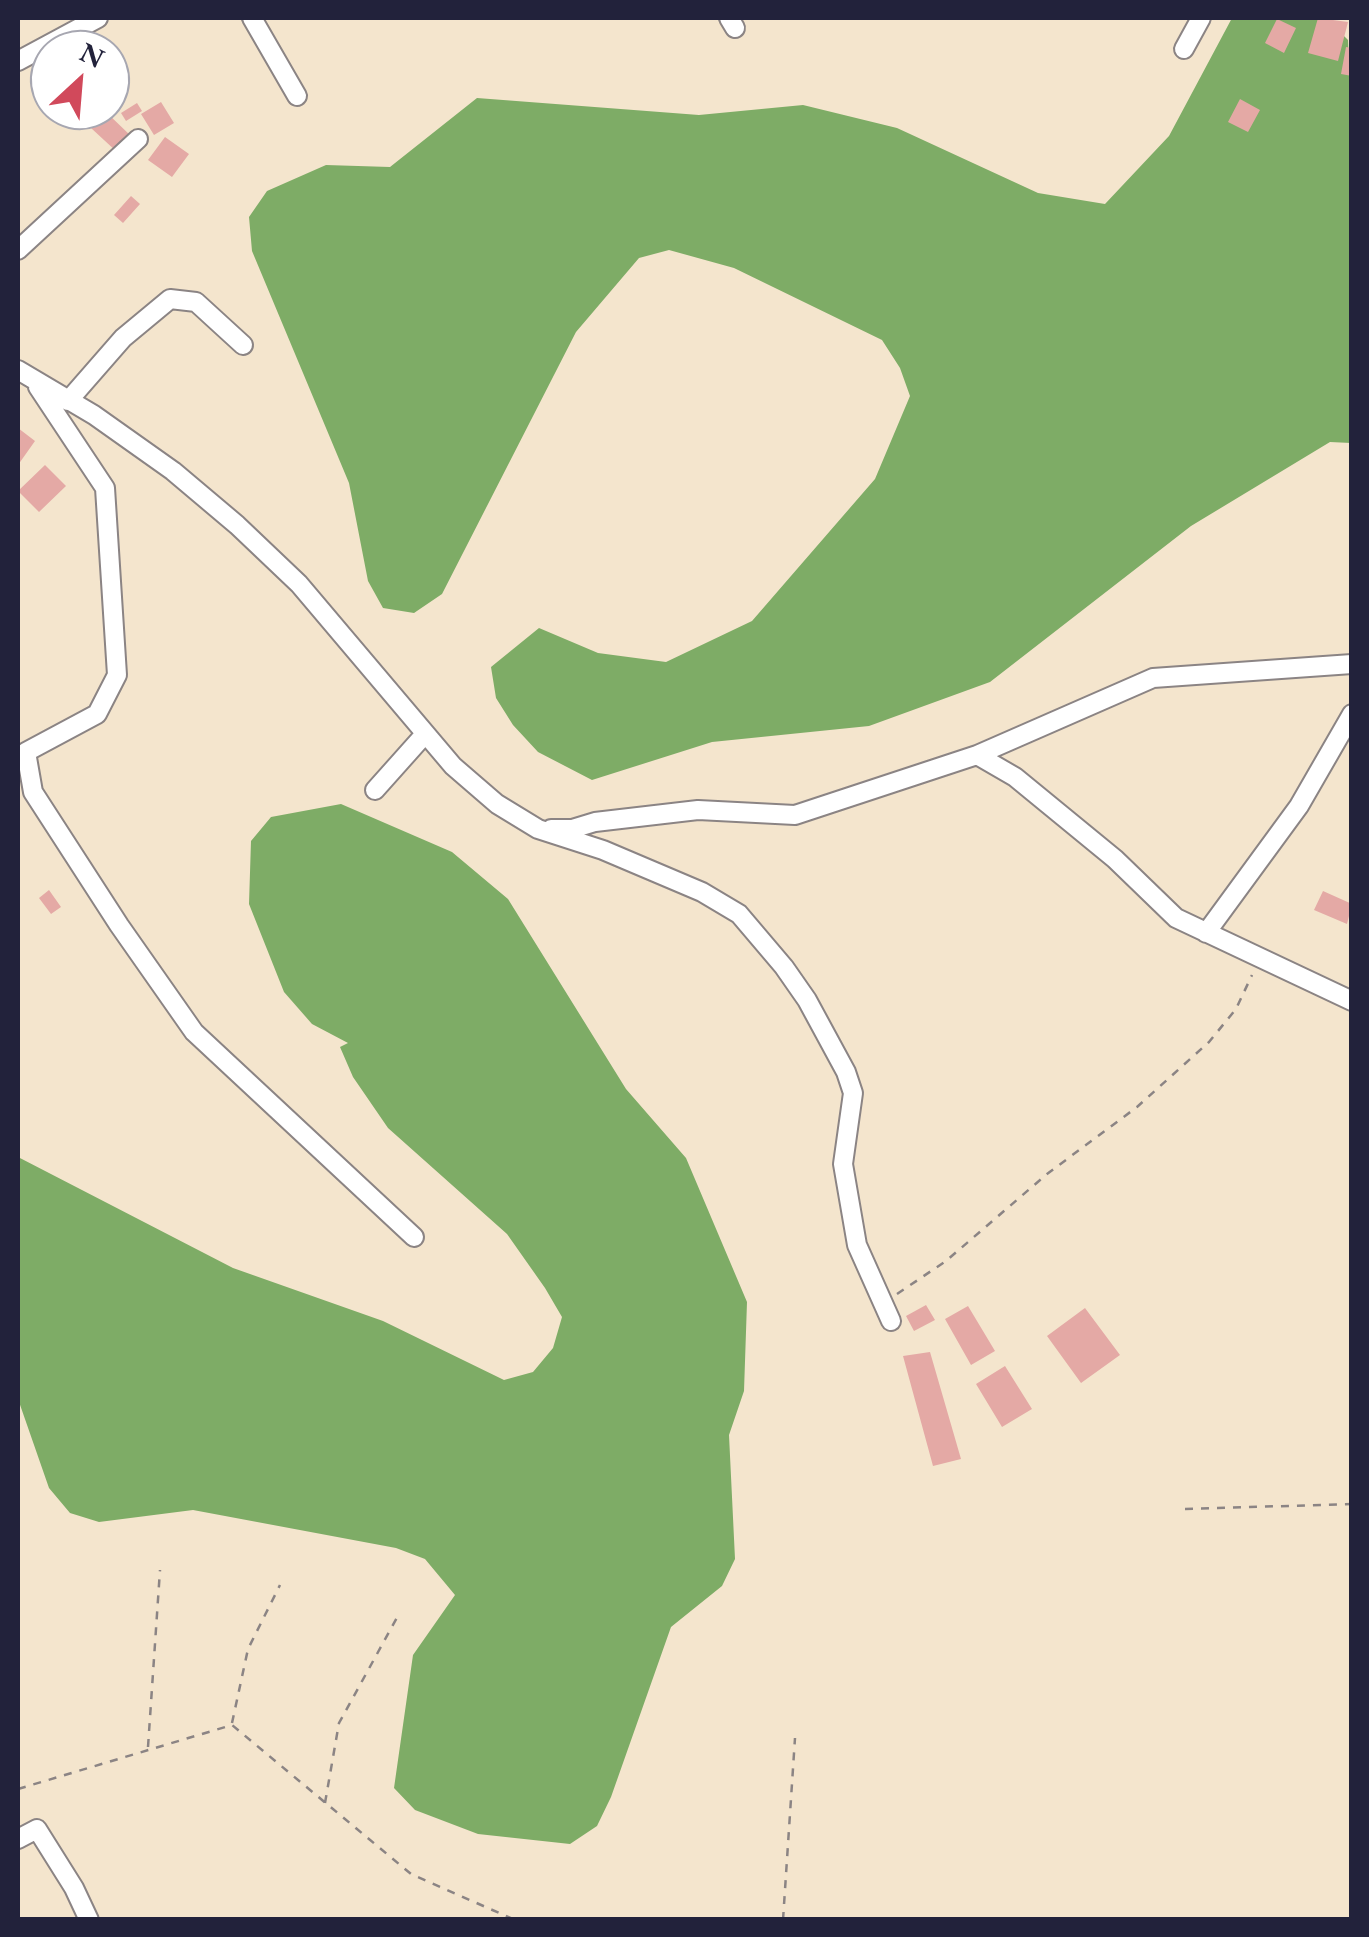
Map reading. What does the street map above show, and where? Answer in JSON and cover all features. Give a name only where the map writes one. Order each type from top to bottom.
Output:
[{"type":"street","points":[[18,61],[98,18]]},
{"type":"street","points":[[252,18],[297,96]]},
{"type":"street","points":[[1184,49],[1201,18]]},
{"type":"street","points":[[18,250],[138,139]]},
{"type":"street","points":[[68,401],[122,338],[170,299],[196,302],[243,344]]},
{"type":"street","points":[[18,370],[94,415],[173,471],[237,525],[310,595],[453,766],[496,804],[538,828],[603,850],[702,892],[739,914],[784,967],[830,1044],[853,1093],[843,1164],[857,1246],[887,1312]]},
{"type":"street","points":[[35,383],[105,488],[117,675],[97,714],[26,752],[33,792],[194,1032],[414,1237]]},
{"type":"street","points":[[538,828],[572,828],[698,810],[795,815],[976,755],[1153,678],[1352,664]]},
{"type":"street","points":[[1206,933],[1300,806],[1352,714]]},
{"type":"street","points":[[375,790],[425,734]]},
{"type":"street","points":[[976,755],[1015,778],[1115,858],[1176,918],[1260,959],[1348,994]]},
{"type":"street","points":[[18,1839],[37,1829],[89,1920]]},
{"type":"path","points":[[887,1312],[1047,1174],[1137,1107],[1209,1042],[1236,1009],[1260,959]]},
{"type":"path","points":[[1185,1509],[1352,1504]]},
{"type":"path","points":[[148,1748],[160,1570]]},
{"type":"path","points":[[232,1724],[248,1649],[280,1585]]},
{"type":"path","points":[[325,1804],[339,1723],[399,1614]]},
{"type":"path","points":[[18,1788],[232,1724]]},
{"type":"path","points":[[232,1724],[411,1874],[515,1920]]},
{"type":"path","points":[[782,1920],[795,1738]]},
{"type":"green space","points":[[1232,18],[1326,18],[1348,40],[1352,133],[1351,443],[1330,442],[1191,526],[990,682],[869,726],[712,742],[592,780],[538,752],[513,725],[496,698],[491,667],[539,628],[598,653],[666,662],[752,621],[875,479],[910,396],[900,368],[882,340],[734,268],[669,250],[639,258],[576,332],[442,594],[414,613],[383,608],[368,581],[349,483],[252,251],[249,217],[267,191],[326,165],[390,167],[477,98],[699,115],[803,105],[897,128],[1038,193],[1105,204],[1169,136]]},
{"type":"green space","points":[[341,804],[452,852],[508,899],[626,1089],[686,1158],[747,1302],[744,1391],[729,1435],[735,1559],[722,1586],[671,1627],[611,1797],[597,1826],[570,1844],[478,1834],[415,1810],[394,1788],[413,1655],[455,1595],[425,1559],[396,1548],[193,1510],[99,1522],[70,1513],[49,1488],[18,1399],[18,1157],[233,1268],[383,1321],[504,1380],[533,1372],[553,1348],[562,1317],[545,1288],[507,1234],[388,1128],[353,1077],[340,1047],[348,1043],[312,1024],[284,992],[249,904],[251,841],[271,817]]},
{"type":"building","points":[[1318,18],[1348,22],[1338,61],[1308,53]]},
{"type":"building","points":[[1277,19],[1296,28],[1284,53],[1265,43]]},
{"type":"building","points":[[1346,47],[1352,48],[1352,76],[1341,74]]},
{"type":"building","points":[[1240,99],[1260,110],[1248,132],[1228,122]]},
{"type":"building","points":[[161,102],[174,123],[154,135],[141,114]]},
{"type":"building","points":[[137,103],[142,111],[130,118],[130,107]]},
{"type":"building","points":[[93,130],[125,130],[132,137],[117,152]]},
{"type":"building","points":[[165,137],[189,154],[172,177],[148,160]]},
{"type":"building","points":[[131,196],[140,204],[123,223],[114,215]]},
{"type":"building","points":[[18,428],[35,441],[18,465]]},
{"type":"building","points":[[45,465],[66,486],[39,512],[18,491]]},
{"type":"building","points":[[49,890],[61,907],[51,914],[39,898]]},
{"type":"building","points":[[1323,891],[1352,904],[1347,924],[1314,910]]},
{"type":"building","points":[[926,1305],[935,1320],[914,1331],[906,1316]]},
{"type":"building","points":[[968,1306],[995,1351],[971,1365],[945,1319]]},
{"type":"building","points":[[1085,1308],[1120,1355],[1081,1383],[1047,1336]]},
{"type":"building","points":[[930,1352],[961,1459],[933,1466],[903,1356]]},
{"type":"building","points":[[1005,1366],[1032,1409],[1002,1427],[976,1384]]}]
